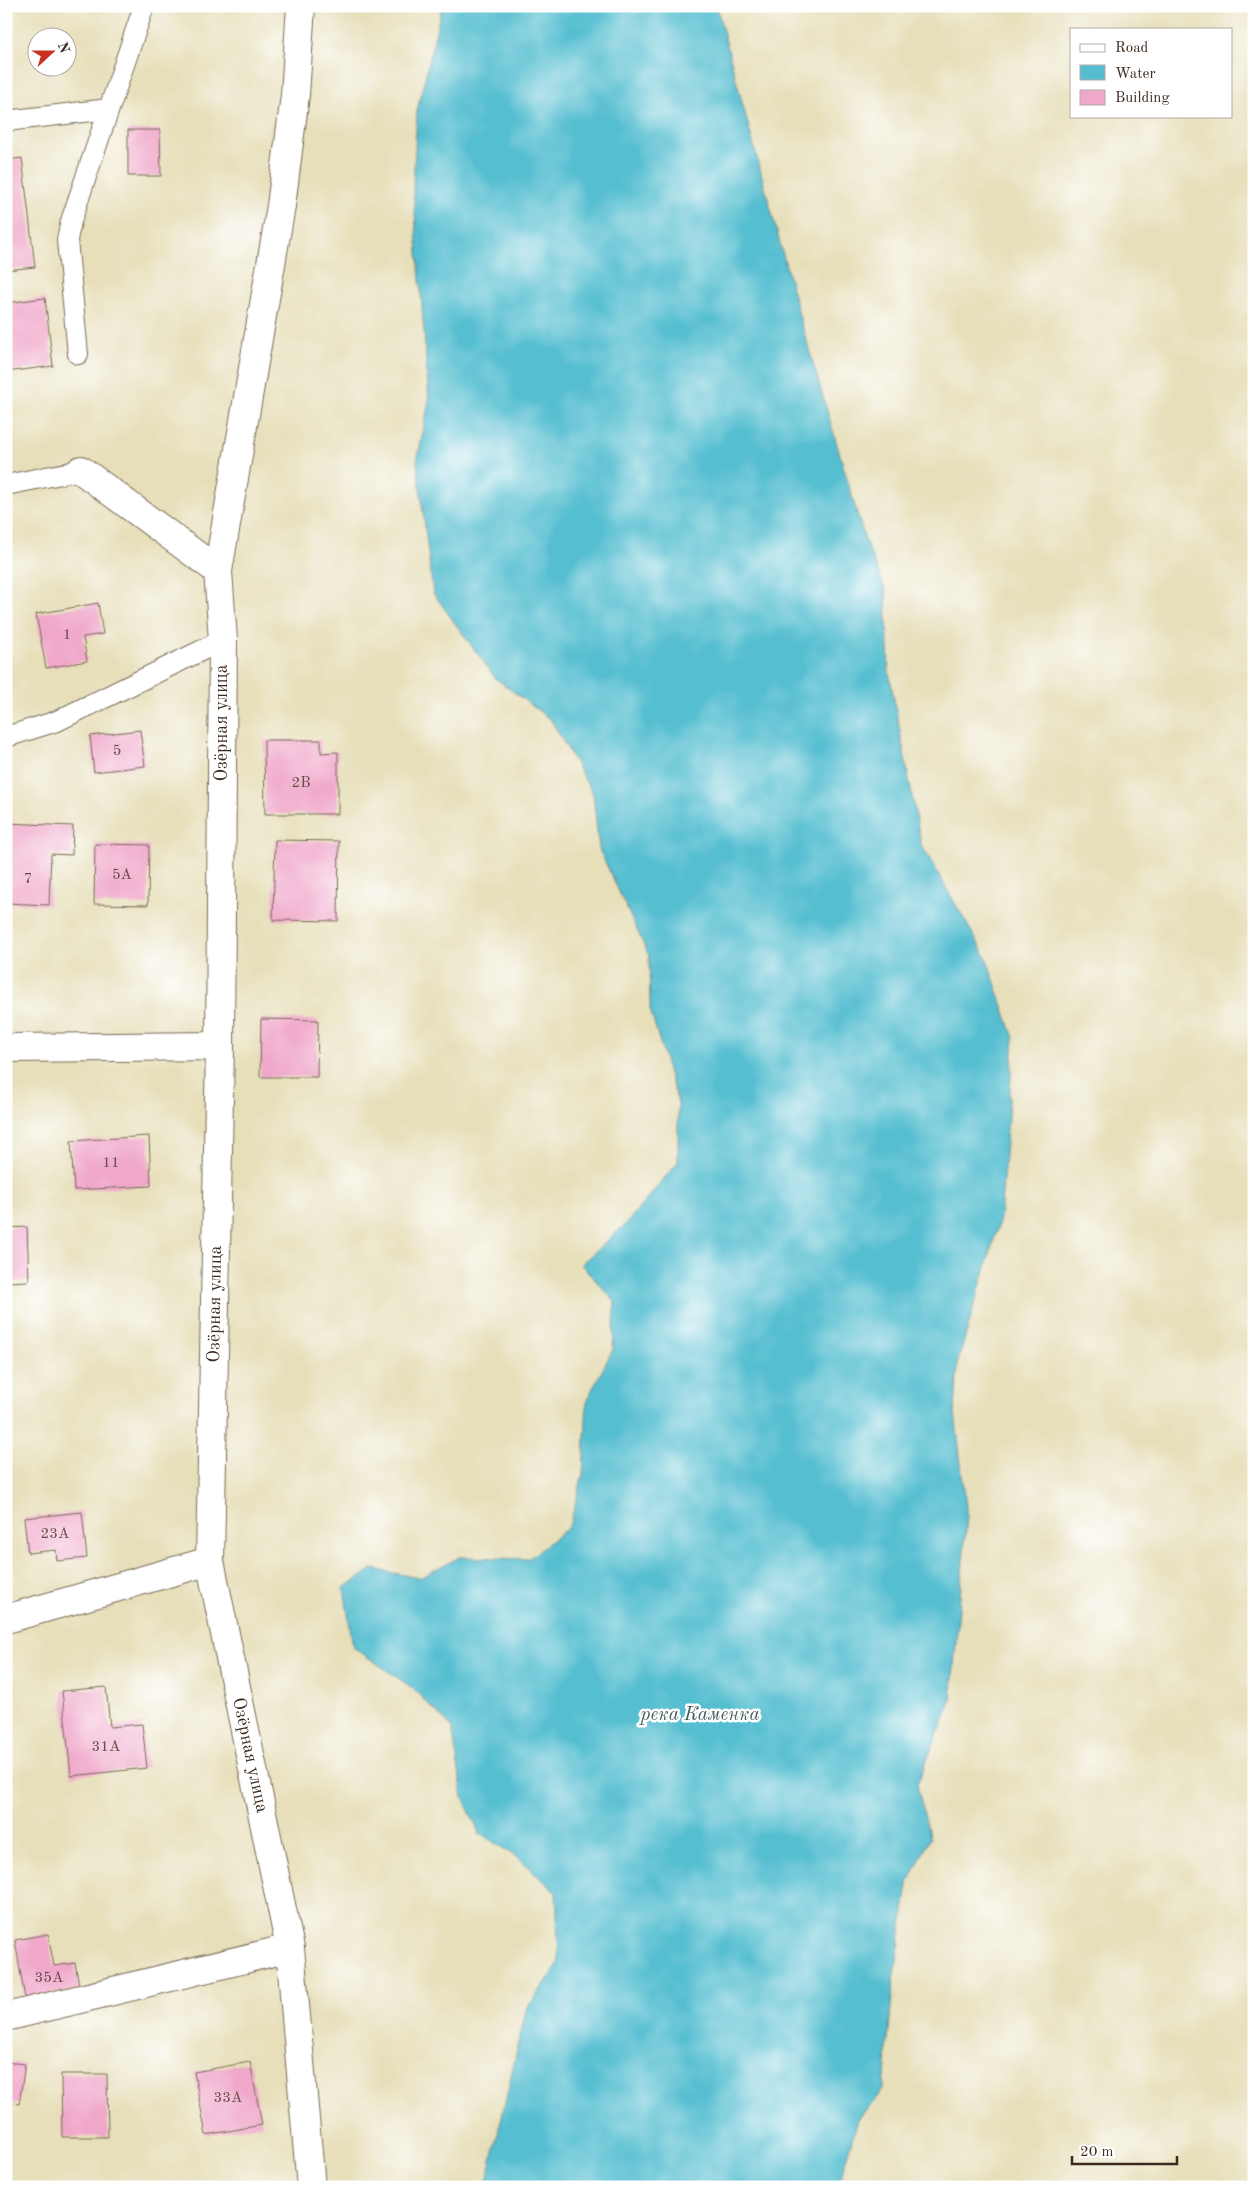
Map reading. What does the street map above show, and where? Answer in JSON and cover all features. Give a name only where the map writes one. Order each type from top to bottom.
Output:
[{"type":"street","name":"Озёрная улица","points":[[302,6],[295,95],[281,206],[218,571],[223,640],[220,1046],[210,1561],[290,1948],[311,2187]]},
{"type":"street","points":[[81,470],[218,571]]},
{"type":"street","points":[[6,1048],[220,1046]]},
{"type":"street","points":[[6,1620],[210,1561]]},
{"type":"street","points":[[6,2017],[290,1948]]},
{"type":"lane","points":[[78,354],[67,240],[71,221],[144,6]]},
{"type":"lane","points":[[6,121],[109,109]]},
{"type":"lane","points":[[6,485],[81,470]]},
{"type":"lane","points":[[6,737],[57,721],[223,640]]},
{"type":"water","name":"река Каменка","points":[[442,6],[718,6],[718,12],[801,322],[865,540],[886,591],[889,672],[921,844],[986,957],[1014,1038],[1000,1219],[958,1361],[955,1412],[967,1516],[951,1701],[917,1785],[930,1839],[908,1884],[892,1995],[884,2089],[858,2119],[838,2187],[485,2187],[526,2010],[559,1964],[556,1892],[518,1858],[479,1833],[463,1797],[452,1728],[411,1687],[353,1647],[344,1588],[373,1569],[419,1578],[460,1557],[528,1559],[569,1527],[583,1474],[587,1400],[613,1349],[615,1302],[581,1264],[625,1225],[678,1162],[678,1104],[650,1009],[649,956],[599,849],[593,794],[551,720],[495,678],[433,593],[417,462],[429,400],[413,187],[417,111]]},
{"type":"building","points":[[128,130],[160,130],[161,176],[128,176]]},
{"type":"building","points":[[22,158],[35,267],[6,270],[6,160]]},
{"type":"building","points":[[45,298],[53,366],[6,372],[6,303]]},
{"type":"building","points":[[98,603],[103,634],[83,637],[87,661],[46,668],[36,614]]},
{"type":"building","points":[[140,730],[145,766],[94,772],[90,736]]},
{"type":"building","points":[[264,740],[321,740],[321,753],[338,752],[338,814],[265,814]]},
{"type":"building","points":[[6,823],[73,826],[72,855],[51,854],[49,905],[6,903]]},
{"type":"building","points":[[275,840],[339,841],[338,921],[273,920]]},
{"type":"building","points":[[95,844],[149,845],[148,905],[94,904]]},
{"type":"building","points":[[261,1019],[318,1020],[317,1077],[260,1077]]},
{"type":"building","points":[[149,1136],[151,1186],[74,1190],[71,1141]]},
{"type":"building","points":[[27,1227],[29,1281],[6,1282],[6,1228]]},
{"type":"building","points":[[82,1512],[87,1558],[57,1561],[56,1550],[28,1553],[24,1518]]},
{"type":"building","points":[[106,1687],[110,1727],[142,1724],[147,1768],[71,1776],[62,1691]]},
{"type":"building","points":[[48,1934],[54,1966],[75,1963],[80,1990],[25,1999],[15,1940]]},
{"type":"building","points":[[6,2062],[25,2064],[19,2104],[6,2102]]},
{"type":"building","points":[[250,2062],[262,2125],[206,2135],[194,2072]]},
{"type":"building","points":[[61,2074],[107,2074],[108,2137],[62,2137]]}]
